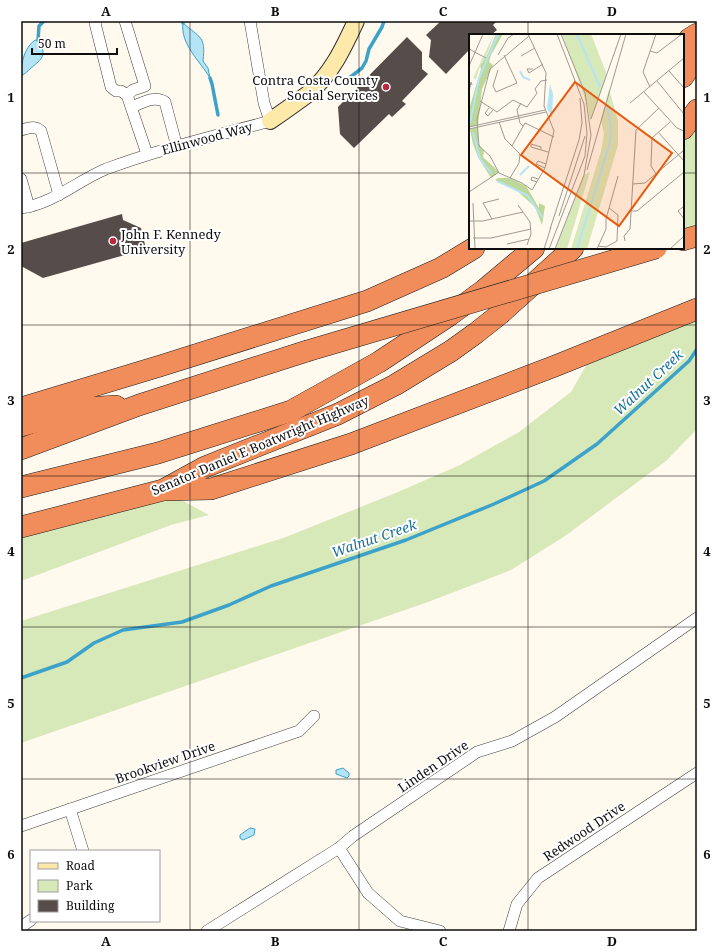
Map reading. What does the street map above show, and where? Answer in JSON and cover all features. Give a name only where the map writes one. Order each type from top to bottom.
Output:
[{"type":"highway","points":[[684,46],[689,39],[697,34]]},
{"type":"highway","points":[[684,75],[697,56]]},
{"type":"highway","points":[[684,128],[697,110]]},
{"type":"highway","points":[[684,240],[697,236]]},
{"type":"highway","points":[[21,408],[367,301],[441,268],[472,249]]},
{"type":"highway","name":"Senator Daniel E Boatwright Highway","points":[[21,487],[158,453],[291,411],[379,362],[424,332],[484,290],[533,249]]},
{"type":"highway","name":"Senator Daniel E Boatwright Highway","points":[[21,527],[163,490],[205,467],[338,414],[395,385],[451,351],[500,314],[572,249]]},
{"type":"highway","points":[[21,449],[139,405],[307,351],[653,249]]},
{"type":"highway","points":[[163,490],[211,489],[352,444],[555,366],[697,309]]},
{"type":"highway","points":[[21,426],[86,408],[139,405]]},
{"type":"street","points":[[96,21],[95,23],[111,87],[116,91],[121,91],[127,95],[147,154]]},
{"type":"street","points":[[125,21],[145,86],[133,90],[127,95]]},
{"type":"street","points":[[250,21],[264,103],[270,121]]},
{"type":"street","name":"Ellinwood Way","points":[[25,208],[59,196],[87,178],[147,154],[270,121],[309,93],[328,73],[342,51],[356,21]]},
{"type":"street","points":[[132,107],[155,99],[164,102],[177,147]]},
{"type":"street","points":[[21,130],[33,127],[37,128],[41,132],[59,196]]},
{"type":"street","points":[[21,180],[25,208]]},
{"type":"street","name":"Linden Drive","points":[[207,931],[339,848],[353,836],[477,752],[512,741],[555,717],[697,618]]},
{"type":"street","name":"Brookview Drive","points":[[21,826],[299,731],[314,716]]},
{"type":"street","name":"Redwood Drive","points":[[509,931],[517,904],[538,878],[697,773]]},
{"type":"street","points":[[70,809],[83,850]]},
{"type":"street","points":[[339,848],[368,893],[400,921],[440,931]]},
{"type":"street","points":[[21,927],[30,921]]},
{"type":"green space","points":[[697,110],[697,236],[684,240],[684,128]]},
{"type":"green space","points":[[697,309],[697,429],[666,461],[565,536],[511,570],[428,602],[21,743],[21,621],[286,537],[398,492],[460,465],[519,432],[571,392],[595,350]]},
{"type":"green space","points":[[163,490],[209,515],[171,525],[21,581],[21,527]]},
{"type":"water","points":[[183,23],[198,35],[202,42],[204,47],[203,61],[208,68],[210,78],[188,45],[183,31]]},
{"type":"water","points":[[35,40],[40,41],[43,50],[41,59],[21,76],[24,56],[28,47]]},
{"type":"water","points":[[343,768],[349,773],[347,778],[336,774],[336,770]]},
{"type":"water","points":[[250,828],[255,829],[254,835],[243,840],[240,838],[240,835]]},
{"type":"building","points":[[441,21],[497,21],[493,25],[497,30],[492,34],[469,34],[469,50],[446,74],[429,57],[431,40],[426,35]]},
{"type":"building","name":"Contra Costa County Social Services","points":[[407,37],[422,52],[422,69],[428,74],[402,101],[406,104],[392,117],[389,114],[354,148],[340,134],[338,107]]},
{"type":"building","name":"John F. Kennedy University","points":[[122,214],[123,220],[141,228],[146,249],[43,278],[21,266],[21,243]]},
{"type":"waterway","points":[[38,40],[39,26],[44,21]]},
{"type":"waterway","points":[[348,79],[362,68],[366,61],[369,49],[384,21]]},
{"type":"waterway","points":[[210,78],[218,115]]},
{"type":"waterway","name":"Walnut Creek","points":[[21,678],[67,662],[94,643],[123,630],[182,622],[229,605],[271,586],[406,540],[494,504],[544,481],[597,444],[689,361],[697,349]]},
{"type":"place","name":"Contra Costa County Social Services","points":[[386,87]]},
{"type":"place","name":"John F. Kennedy University","points":[[113,241]]}]
